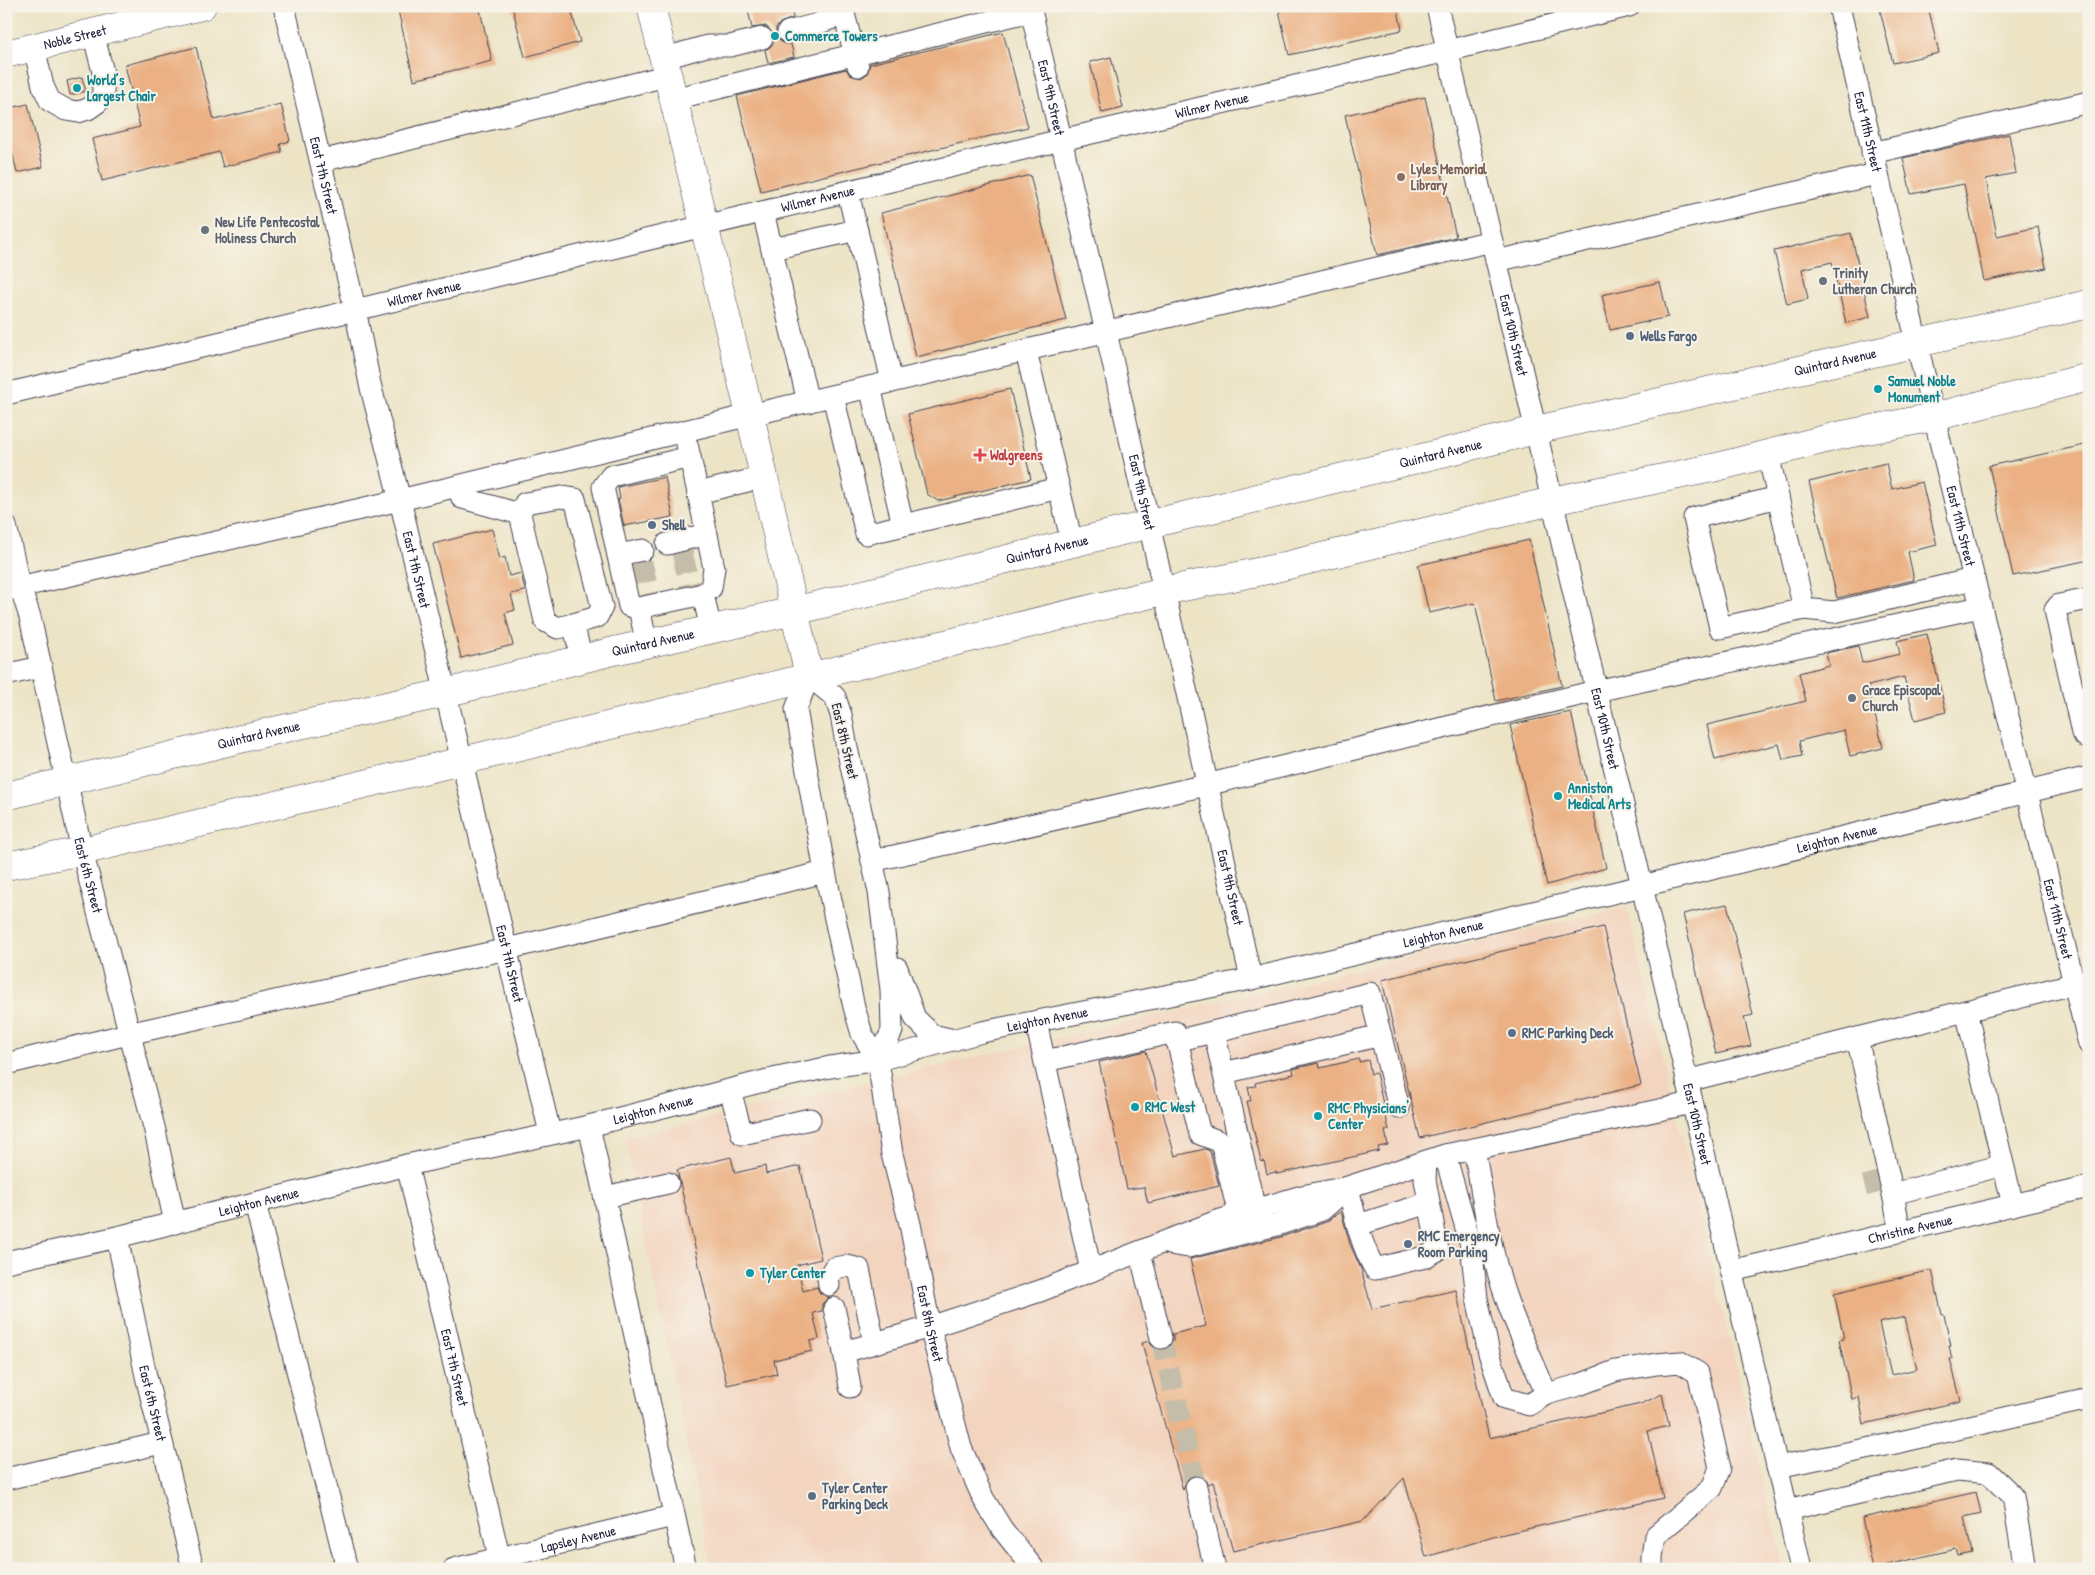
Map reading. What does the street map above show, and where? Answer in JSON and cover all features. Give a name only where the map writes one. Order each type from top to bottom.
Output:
[{"type":"main road","name":"Noble Street","points":[[6,54],[202,6]]},
{"type":"main road","points":[[652,6],[750,415],[809,676]]},
{"type":"main road","name":"Quintard Avenue","points":[[6,796],[264,733],[445,693],[582,659],[794,611],[1536,430],[2089,304]]},
{"type":"main road","points":[[6,866],[82,851],[462,761],[1164,591],[1272,569],[1552,501],[1716,467],[1837,436],[1934,417],[2089,377]]},
{"type":"street","name":"East 7th Street","points":[[284,6],[355,309],[370,384],[400,500],[550,1134]]},
{"type":"street","name":"East 10th Street","points":[[1437,6],[1801,1569]]},
{"type":"street","name":"Wilmer Avenue","points":[[6,394],[1061,140],[1447,51],[1629,6]]},
{"type":"street","name":"East 11th Street","points":[[1839,6],[1934,417],[2026,793],[2082,982],[2089,1044]]},
{"type":"street","points":[[321,161],[670,77],[856,60],[1031,8]]},
{"type":"street","name":"East 9th Street","points":[[1031,8],[1150,525],[1206,785],[1251,979]]},
{"type":"street","points":[[788,32],[814,25],[843,10],[856,60]]},
{"type":"street","points":[[34,47],[43,86],[50,101],[66,110],[78,112],[98,102],[103,94],[102,72],[93,33]]},
{"type":"street","points":[[670,77],[707,46],[730,46],[762,38]]},
{"type":"street","points":[[1872,153],[2089,102]]},
{"type":"street","points":[[13,588],[400,500],[750,415],[1106,332],[1877,174]]},
{"type":"street","points":[[848,192],[892,382]]},
{"type":"street","points":[[763,212],[808,402]]},
{"type":"street","points":[[772,250],[857,230]]},
{"type":"street","points":[[1026,351],[1072,543]]},
{"type":"street","points":[[870,387],[903,525]]},
{"type":"street","points":[[833,396],[866,534],[1059,488]]},
{"type":"street","points":[[684,431],[690,457],[707,534],[714,568],[712,588],[647,604],[629,606],[603,486],[611,476],[690,457]]},
{"type":"street","points":[[1768,454],[1804,609]]},
{"type":"street","points":[[698,493],[764,477]]},
{"type":"street","points":[[458,486],[462,498],[520,514]]},
{"type":"street","points":[[561,497],[575,499],[597,589],[602,607],[597,617],[558,628],[546,622],[520,514],[525,503],[561,497]]},
{"type":"street","points":[[1778,497],[1694,518],[1720,628],[1804,609],[1834,612],[1973,579]]},
{"type":"street","name":"East 6th Street","points":[[6,526],[13,588],[30,617],[82,851],[128,1034],[155,1131],[175,1223]]},
{"type":"street","points":[[676,546],[707,534]]},
{"type":"street","points":[[618,555],[641,554]]},
{"type":"street","points":[[597,589],[624,583]]},
{"type":"street","points":[[695,593],[710,630]]},
{"type":"street","points":[[2089,599],[2059,605],[2055,610],[2082,733],[2086,737],[2089,736]]},
{"type":"street","points":[[647,604],[648,645]]},
{"type":"street","points":[[872,861],[1206,785],[1596,692],[1980,607]]},
{"type":"street","points":[[573,624],[582,659]]},
{"type":"street","points":[[6,675],[40,667]]},
{"type":"street","name":"East 8th Street","points":[[878,1060],[892,1031],[891,990],[879,892],[841,715],[835,697],[809,676],[796,709],[826,872],[854,1007],[862,1034],[878,1060],[892,1154],[910,1224],[930,1327],[964,1456],[983,1498],[1002,1530],[1034,1569]]},
{"type":"street","name":"Leighton Avenue","points":[[6,1262],[117,1238],[407,1165],[590,1126],[730,1090],[830,1067],[878,1060],[982,1032],[1251,979],[2089,777]]},
{"type":"street","points":[[6,1064],[128,1034],[507,949],[826,872]]},
{"type":"street","points":[[884,929],[915,1018],[932,1035],[954,1040]]},
{"type":"street","points":[[1687,1081],[2082,982]]},
{"type":"street","points":[[1176,1041],[1370,993],[1399,1108]]},
{"type":"street","points":[[1966,1011],[2013,1205]]},
{"type":"street","points":[[1036,1022],[1091,1271]]},
{"type":"street","points":[[1045,1061],[1174,1032],[1200,1134],[1220,1142],[1247,1212]]},
{"type":"street","points":[[1214,1032],[1224,1073],[1247,1212]]},
{"type":"street","points":[[1224,1073],[1381,1035]]},
{"type":"street","points":[[1857,1038],[1883,1149],[1889,1198],[1900,1232]]},
{"type":"street","points":[[730,1090],[742,1134],[810,1119]]},
{"type":"street","points":[[844,1352],[930,1327],[1040,1291],[1218,1221],[1247,1212],[1302,1196],[1348,1187],[1435,1158],[1474,1148],[1692,1104]]},
{"type":"street","points":[[590,1126],[686,1569]]},
{"type":"street","points":[[1474,1148],[1498,1270],[1509,1306],[1546,1394]]},
{"type":"street","points":[[1872,1173],[1872,1164],[1883,1149]]},
{"type":"street","points":[[1348,1187],[1358,1225],[1370,1261],[1375,1269],[1425,1257],[1438,1250],[1424,1180],[1435,1158]]},
{"type":"street","points":[[1435,1158],[1472,1245],[1477,1298],[1488,1353],[1504,1398],[1529,1405],[1546,1394],[1579,1385],[1615,1371],[1657,1364],[1680,1362],[1698,1373],[1720,1468],[1712,1488],[1655,1536],[1652,1569]]},
{"type":"street","name":"East 7th Street","points":[[407,1165],[501,1563]]},
{"type":"street","points":[[1889,1198],[2004,1165]]},
{"type":"street","points":[[605,1197],[668,1183]]},
{"type":"street","points":[[1162,1243],[1188,1247],[1277,1226],[1322,1210],[1348,1187]]},
{"type":"street","name":"Christine Avenue","points":[[1731,1271],[2089,1187]]},
{"type":"street","points":[[255,1203],[347,1569]]},
{"type":"street","points":[[1358,1225],[1428,1203]]},
{"type":"street","name":"East 6th Street","points":[[117,1238],[161,1443],[193,1569]]},
{"type":"street","points":[[1140,1252],[1161,1338]]},
{"type":"street","points":[[829,1285],[828,1278],[834,1268],[847,1266],[858,1270],[874,1343]]},
{"type":"street","points":[[834,1308],[850,1387]]},
{"type":"street","points":[[1777,1467],[1891,1444],[2089,1399]]},
{"type":"street","points":[[6,1479],[161,1443]]},
{"type":"street","points":[[1787,1510],[1957,1470],[1988,1474],[2013,1496],[2025,1569]]},
{"type":"street","points":[[1196,1486],[1215,1569]]},
{"type":"street","name":"Lapsley Avenue","points":[[454,1569],[501,1563],[674,1516]]},
{"type":"shaded area","points":[[1627,907],[1784,1569],[712,1569],[625,1138]]},
{"type":"building","points":[[397,6],[479,6],[492,61],[414,80]]},
{"type":"building","points":[[512,6],[570,6],[580,42],[525,57]]},
{"type":"building","name":"Commerce Towers","points":[[747,6],[791,6],[793,18],[780,23],[776,28],[776,35],[785,44],[791,44],[794,57],[768,63],[765,50],[774,42],[774,35],[766,26],[752,28]]},
{"type":"building","points":[[1278,6],[1397,6],[1402,30],[1289,55]]},
{"type":"building","points":[[1879,6],[1928,6],[1939,53],[1893,63]]},
{"type":"building","points":[[1003,32],[1028,127],[761,191],[737,96],[846,69],[850,75],[861,78],[867,74],[870,64]]},
{"type":"building","points":[[196,47],[214,120],[281,104],[290,141],[280,144],[282,152],[223,167],[219,152],[102,181],[92,139],[140,127],[125,65]]},
{"type":"building","points":[[1111,57],[1123,108],[1102,113],[1090,62]]},
{"type":"building","name":"World’s Largest Chair","points":[[82,77],[86,91],[70,95],[67,81]]},
{"type":"building","name":"Lyles Memorial Library","points":[[1425,97],[1456,237],[1377,255],[1345,115]]},
{"type":"building","points":[[28,104],[43,167],[17,173],[6,126],[6,109]]},
{"type":"building","points":[[2009,134],[2016,173],[1986,179],[1997,236],[2038,227],[2046,268],[1984,281],[1964,184],[1911,194],[1903,158]]},
{"type":"building","points":[[1030,175],[1066,320],[916,357],[881,213]]},
{"type":"building","points":[[1851,233],[1870,317],[1846,323],[1832,262],[1802,269],[1808,299],[1787,304],[1774,251]]},
{"type":"building","points":[[1660,282],[1668,317],[1610,330],[1602,295]]},
{"type":"building","name":"Walgreens","points":[[1010,389],[1031,479],[938,501],[927,494],[908,414]]},
{"type":"building","points":[[2089,444],[2089,560],[2013,576],[1989,466]]},
{"type":"building","points":[[1886,463],[1892,489],[1922,482],[1937,545],[1908,552],[1914,580],[1837,598],[1809,482]]},
{"type":"building","points":[[665,477],[673,517],[624,526],[618,499],[620,499],[618,487]]},
{"type":"building","points":[[492,529],[500,559],[505,557],[509,576],[521,573],[525,591],[511,594],[515,610],[505,613],[513,645],[461,658],[433,544]]},
{"type":"building","points":[[1529,540],[1562,686],[1496,701],[1475,603],[1429,613],[1418,565]]},
{"type":"building","name":"Grace Episcopal Church","points":[[1927,634],[1946,712],[1915,720],[1904,677],[1868,686],[1883,748],[1850,756],[1844,730],[1799,741],[1802,756],[1783,760],[1779,744],[1715,760],[1707,725],[1806,701],[1799,673],[1829,665],[1826,653],[1858,646],[1862,663],[1900,654],[1897,641]]},
{"type":"building","name":"Anniston Medical Arts","points":[[1571,712],[1606,868],[1547,885],[1510,725]]},
{"type":"building","points":[[1727,904],[1753,1015],[1744,1017],[1751,1046],[1716,1054],[1683,914]]},
{"type":"building","name":"RMC Parking Deck","points":[[1603,927],[1641,1085],[1420,1138],[1382,980]]},
{"type":"building","name":"RMC West","points":[[1146,1051],[1175,1156],[1205,1149],[1210,1151],[1219,1186],[1148,1203],[1144,1187],[1127,1189],[1099,1062]]},
{"type":"building","name":"RMC Physicians' Center","points":[[1359,1059],[1359,1062],[1368,1060],[1371,1074],[1376,1073],[1389,1130],[1385,1131],[1388,1145],[1378,1147],[1379,1151],[1277,1174],[1276,1172],[1267,1174],[1264,1161],[1261,1162],[1247,1101],[1251,1101],[1248,1087],[1256,1086],[1255,1083],[1294,1074],[1293,1069],[1319,1063],[1320,1068]]},
{"type":"building","name":"Tyler Center","points":[[731,1157],[735,1173],[765,1166],[766,1174],[800,1166],[821,1259],[797,1265],[803,1291],[817,1287],[820,1293],[829,1297],[822,1304],[822,1311],[813,1313],[819,1339],[810,1341],[812,1351],[774,1360],[777,1374],[727,1385],[677,1170]]},
{"type":"building","points":[[1341,1211],[1350,1244],[1361,1269],[1372,1309],[1456,1290],[1489,1438],[1641,1404],[1662,1394],[1669,1426],[1648,1431],[1663,1498],[1500,1535],[1426,1557],[1404,1478],[1363,1521],[1233,1551],[1213,1482],[1208,1484],[1200,1475],[1193,1475],[1187,1478],[1183,1490],[1142,1343],[1149,1341],[1157,1350],[1164,1350],[1173,1342],[1173,1334],[1206,1326],[1190,1259],[1281,1237],[1326,1222]]},
{"type":"building","points":[[1932,1270],[1951,1346],[1949,1346],[1952,1359],[1950,1359],[1961,1401],[1864,1424],[1859,1397],[1852,1399],[1839,1340],[1844,1339],[1834,1293]],"holes":[[[1905,1317],[1917,1369],[1891,1375],[1879,1323]]]},
{"type":"building","points":[[1976,1492],[1981,1513],[1964,1517],[1972,1553],[1958,1556],[1956,1549],[1887,1565],[1888,1569],[1873,1569],[1862,1518]]},
{"type":"tunnel","points":[[682,552],[691,590]]},
{"type":"tunnel","points":[[642,562],[650,599]]},
{"type":"tunnel","points":[[1872,1173],[1878,1196]]},
{"type":"tunnel","points":[[1161,1338],[1196,1487]]},
{"type":"place","name":"Commerce Towers","points":[[775,36]]},
{"type":"place","name":"World’s Largest Chair","points":[[77,88]]},
{"type":"place","name":"Lyles Memorial Library","points":[[1401,177]]},
{"type":"place","name":"New Life Pentecostal Holiness Church","points":[[205,230]]},
{"type":"place","name":"Trinity Lutheran Church","points":[[1823,281]]},
{"type":"place","name":"Wells Fargo","points":[[1630,336]]},
{"type":"place","name":"Samuel Noble Monument","points":[[1878,389]]},
{"type":"place","name":"Walgreens","points":[[980,455]]},
{"type":"place","name":"Shell","points":[[652,525]]},
{"type":"place","name":"Grace Episcopal Church","points":[[1852,698]]},
{"type":"place","name":"Anniston Medical Arts","points":[[1558,796]]},
{"type":"place","name":"RMC Parking Deck","points":[[1512,1033]]},
{"type":"place","name":"RMC West","points":[[1135,1107]]},
{"type":"place","name":"RMC Physicians' Center","points":[[1318,1116]]},
{"type":"place","name":"RMC Emergency Room Parking","points":[[1408,1244]]},
{"type":"place","name":"Tyler Center","points":[[750,1273]]},
{"type":"place","name":"Tyler Center Parking Deck","points":[[812,1496]]}]
